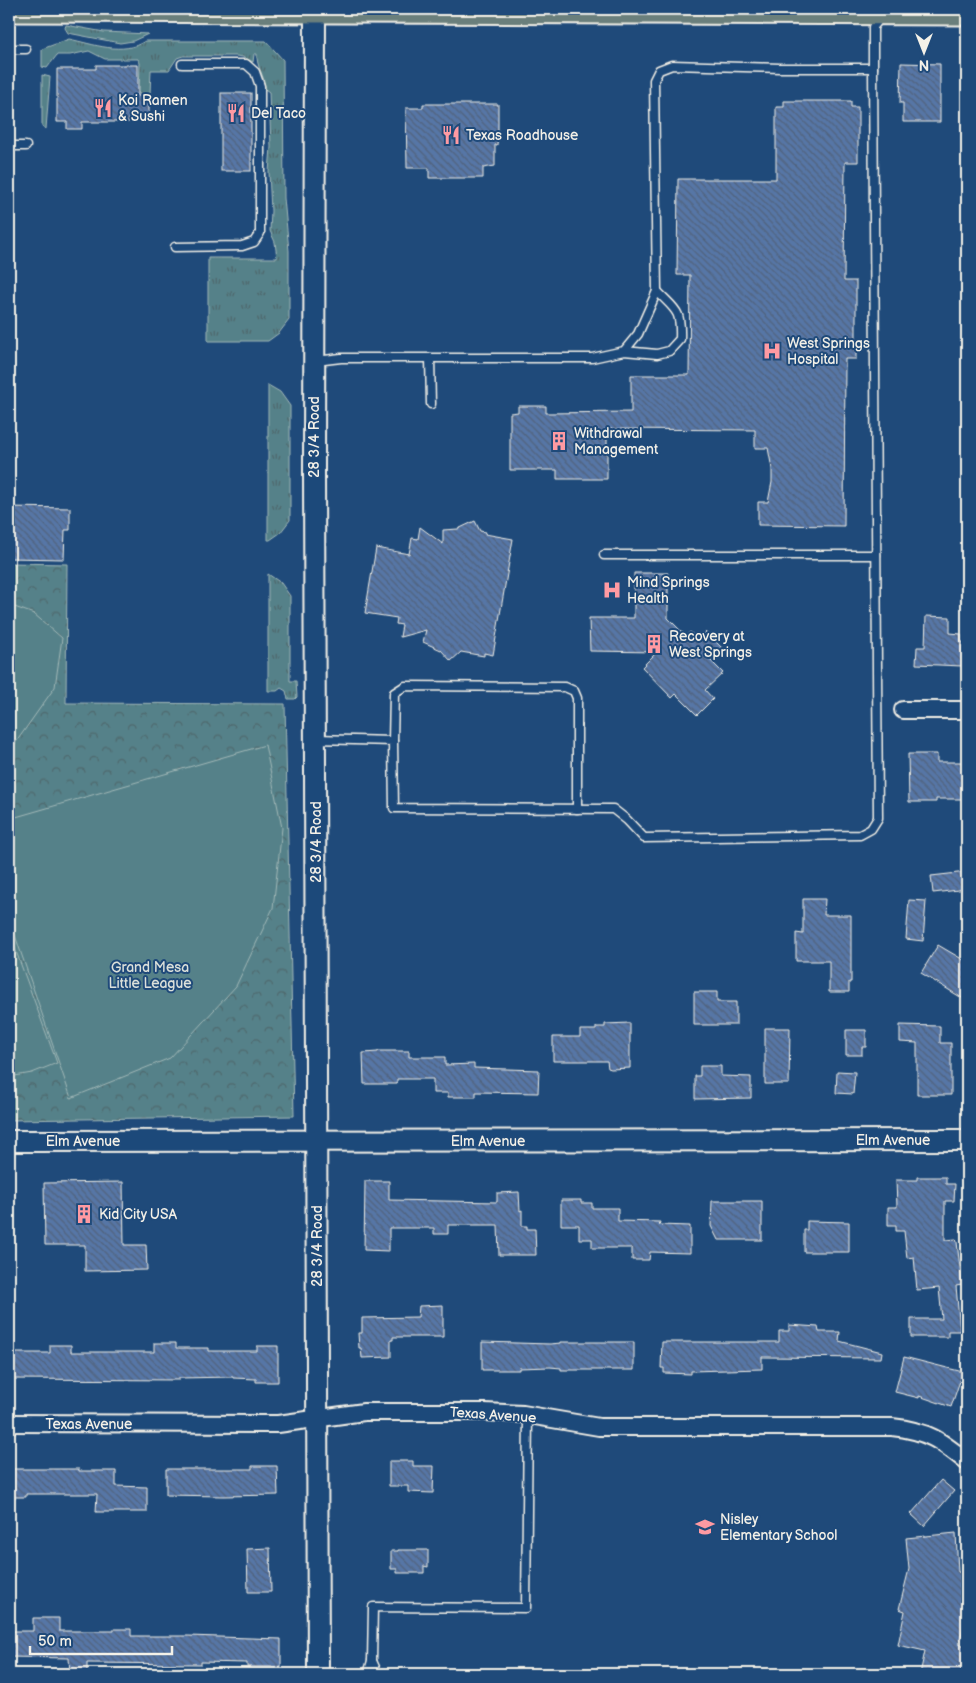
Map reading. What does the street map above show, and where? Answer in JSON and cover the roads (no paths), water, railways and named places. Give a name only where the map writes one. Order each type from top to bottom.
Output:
[{"type":"main road","points":[[9,9],[887,10],[967,12]]},
{"type":"street","name":"28 3/4 Road","points":[[315,10],[314,361],[318,1674]]},
{"type":"street","points":[[903,710],[967,710]]},
{"type":"street","name":"Elm Avenue","points":[[9,1141],[967,1140]]},
{"type":"street","name":"Texas Avenue","points":[[9,1423],[278,1424],[364,1412],[484,1412],[528,1415],[599,1427],[899,1427],[914,1429],[934,1436],[967,1462]]},
{"type":"lane","points":[[578,809],[577,698],[574,691],[565,686],[405,686],[394,693],[394,808],[578,809],[613,809],[627,820],[644,838],[860,835],[871,829],[878,818],[873,27],[887,10]]},
{"type":"lane","points":[[9,49],[26,49]]},
{"type":"lane","points":[[175,247],[242,246],[254,242],[260,233],[260,86],[255,72],[246,64],[182,64]]},
{"type":"lane","points":[[624,351],[638,334],[657,291],[654,80],[659,70],[672,65],[873,68]]},
{"type":"lane","points":[[9,146],[26,146]]},
{"type":"lane","points":[[314,361],[341,358],[592,358],[624,351],[656,354],[669,351],[680,339],[680,324],[676,309],[657,291]]},
{"type":"lane","points":[[430,358],[431,404]]},
{"type":"lane","points":[[604,555],[876,555]]},
{"type":"lane","points":[[315,739],[393,741]]},
{"type":"lane","points":[[368,1674],[372,1661],[373,1607],[526,1608],[528,1415]]},
{"type":"lane","points":[[372,1661],[378,1674]]},
{"type":"place","name":"Koi Ramen & Sushi","points":[[103,108]]},
{"type":"place","name":"Del Taco","points":[[236,113]]},
{"type":"place","name":"Texas Roadhouse","points":[[451,135]]},
{"type":"place","name":"West Springs Hospital","points":[[772,351]]},
{"type":"place","name":"Withdrawal Management","points":[[559,441]]},
{"type":"place","name":"Mind Springs Health","points":[[612,590]]},
{"type":"place","name":"Recovery at West Springs","points":[[654,644]]},
{"type":"place","name":"Kid City USA","points":[[84,1214]]},
{"type":"place","name":"Nisley Elementary School","points":[[705,1527]]},
{"type":"park label","name":"Grand Mesa Little League","points":[[150,976]]}]
